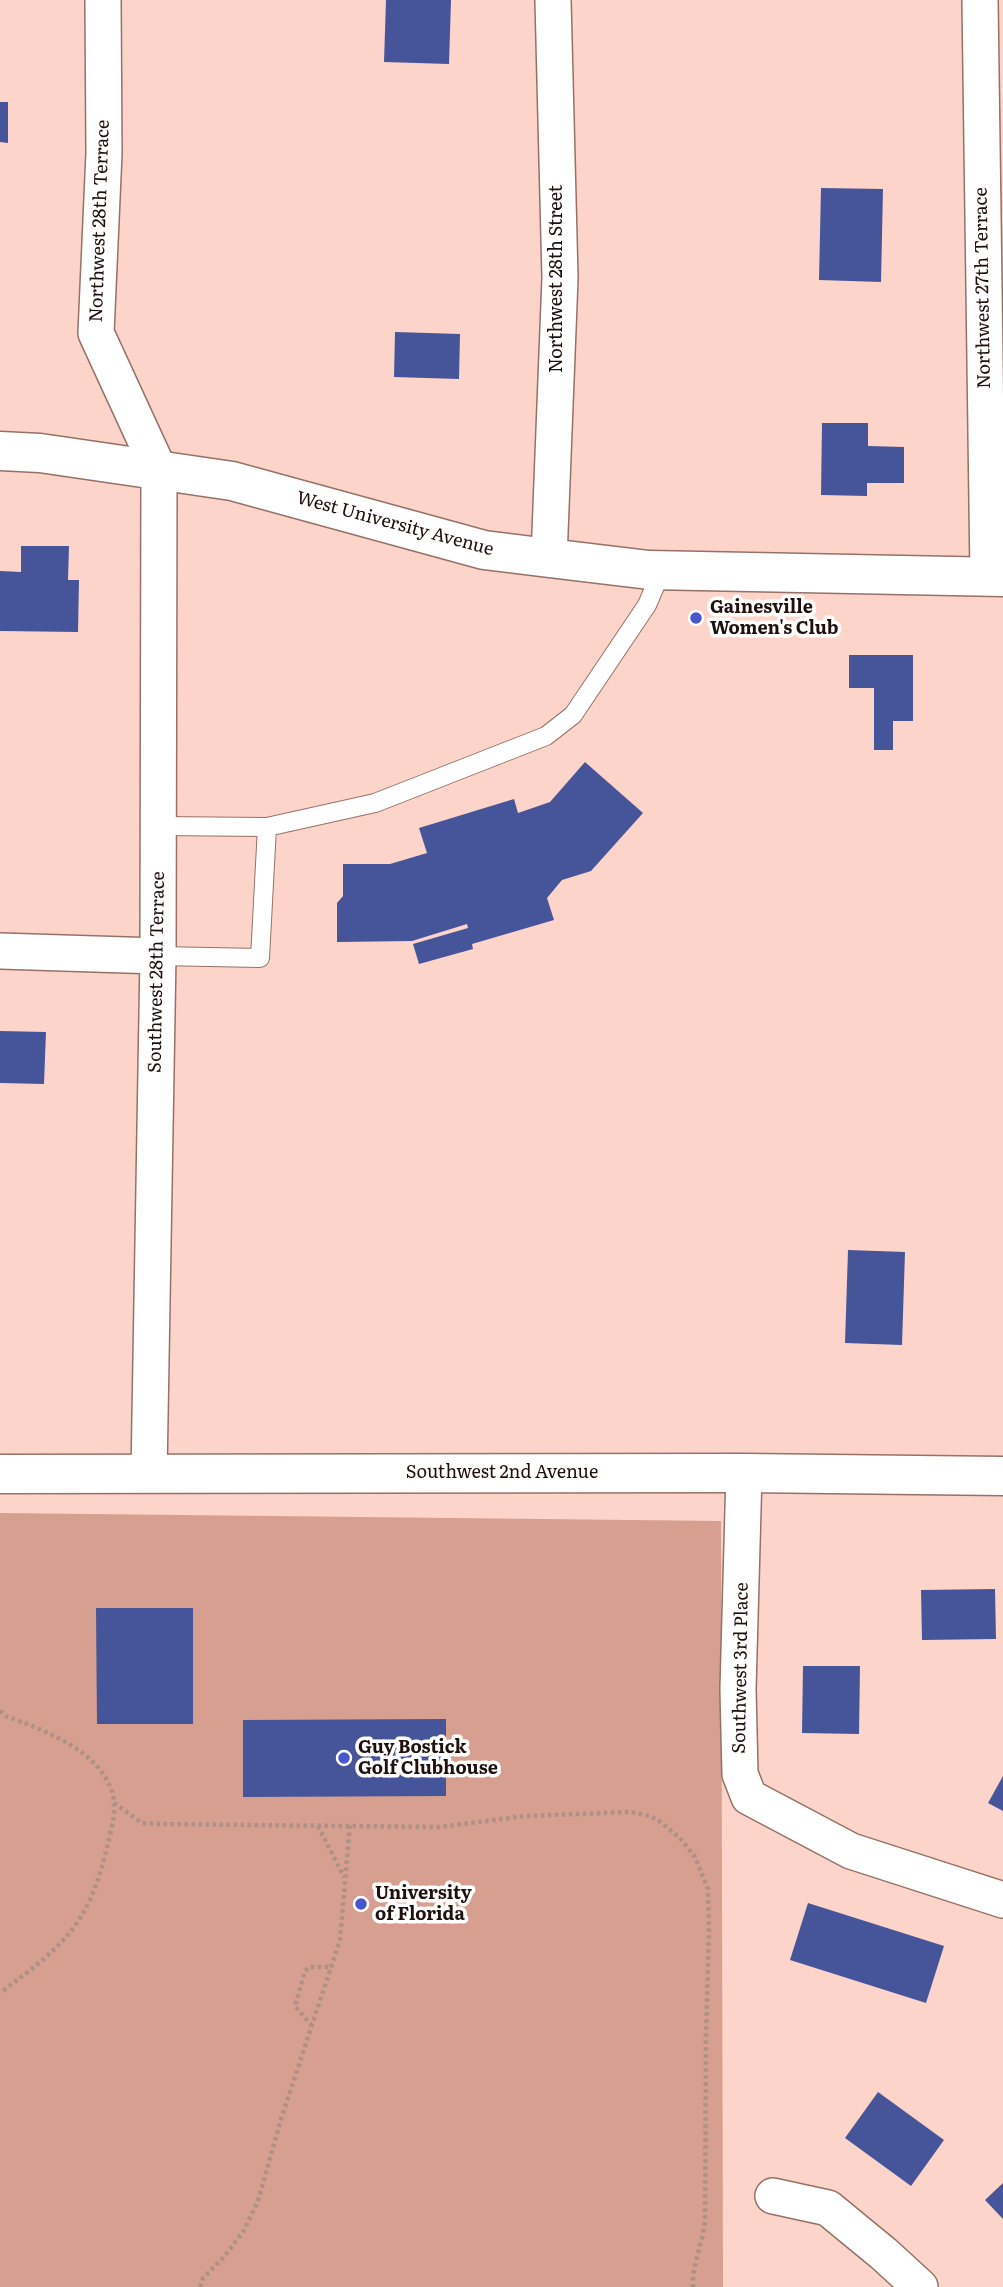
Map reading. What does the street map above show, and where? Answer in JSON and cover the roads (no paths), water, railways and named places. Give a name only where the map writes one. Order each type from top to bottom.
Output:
[{"type":"main road","name":"West University Avenue","points":[[0,451],[40,453],[232,481],[484,550],[662,570],[995,577]]},
{"type":"main road","name":"Southwest 2nd Avenue","points":[[0,1474],[744,1473],[1003,1476]]},
{"type":"street","name":"Northwest 28th Terrace","points":[[103,0],[104,153],[96,333],[159,470]]},
{"type":"street","name":"Northwest 28th Street","points":[[550,558],[560,278],[553,0]]},
{"type":"street","name":"Northwest 27th Terrace","points":[[979,0],[992,189],[995,577]]},
{"type":"street","name":"Southwest 28th Terrace","points":[[149,1474],[158,956],[159,470]]},
{"type":"street","points":[[0,951],[158,956]]},
{"type":"street","name":"Southwest 3rd Place","points":[[744,1473],[739,1738],[740,1774],[749,1797],[851,1852],[1003,1900]]},
{"type":"street","points":[[774,2196],[828,2208],[920,2287]]},
{"type":"lane","points":[[158,826],[267,827],[375,803],[547,736],[573,715],[647,605],[662,570]]},
{"type":"lane","points":[[158,956],[260,958],[267,827]]},
{"type":"place","name":"Gainesville Women's Club","points":[[696,618]]},
{"type":"place","name":"Guy Bostick Golf Clubhouse","points":[[344,1758]]},
{"type":"place","name":"University of Florida","points":[[361,1904]]}]
